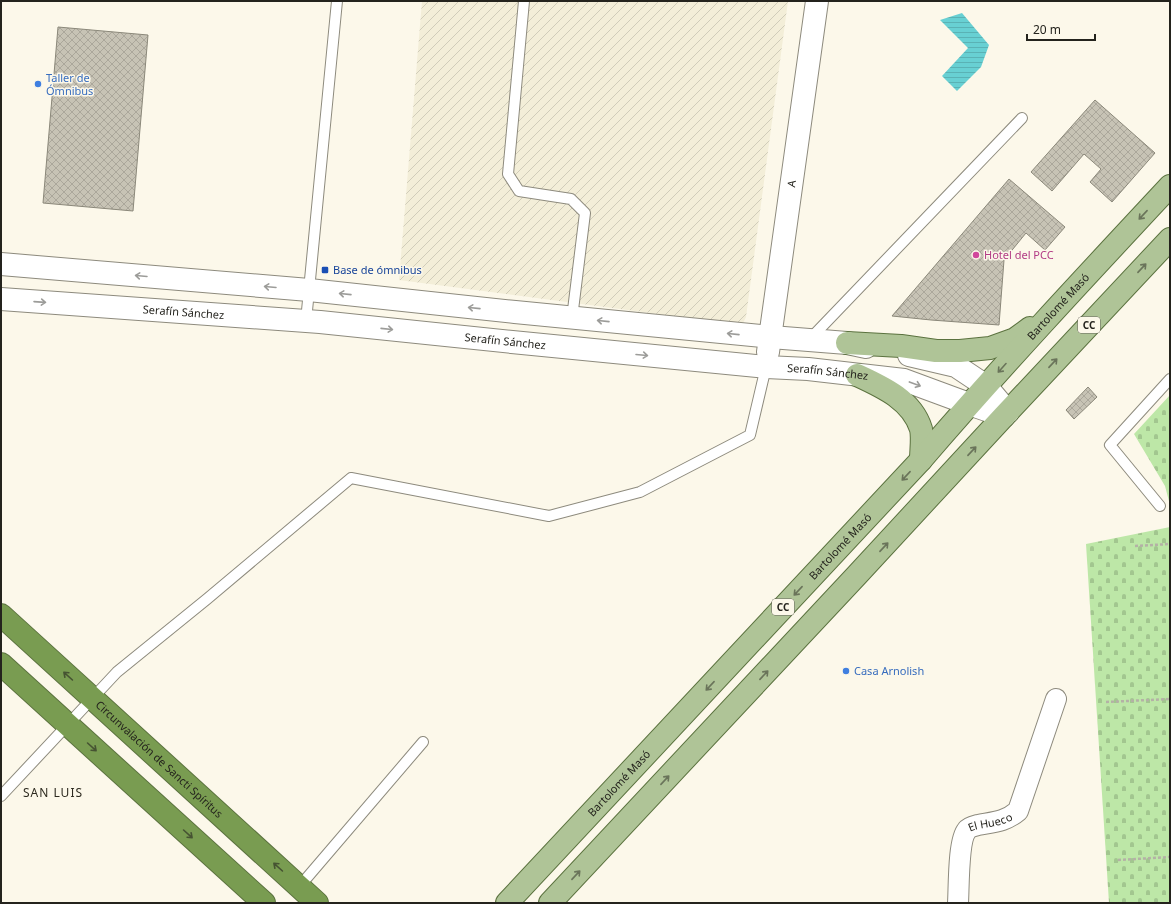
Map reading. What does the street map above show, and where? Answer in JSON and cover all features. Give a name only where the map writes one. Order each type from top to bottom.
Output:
[{"type":"highway","name":"Circunvalación de Sancti Spíritus","points":[[1,615],[317,903]]},
{"type":"highway","points":[[1,664],[264,903]]},
{"type":"main road","name":"A","points":[[766,367],[817,1]]},
{"type":"main road","name":"Bartolomé Masó","points":[[506,903],[922,460],[969,404],[1170,186]]},
{"type":"main road","name":"CC","points":[[550,903],[857,576],[1170,239]]},
{"type":"main road","points":[[1,264],[309,290],[572,318],[771,337],[901,346],[936,351],[960,351],[990,348],[1015,339],[1056,308]]},
{"type":"main road","name":"Serafín Sánchez","points":[[1,300],[306,321],[766,367],[808,369],[904,380],[969,404],[1006,414]]},
{"type":"main road","points":[[847,343],[956,366],[986,386],[1006,414]]},
{"type":"main road","points":[[857,375],[898,396],[916,416],[921,431],[922,460]]},
{"type":"street","name":"El Hueco","points":[[958,903],[961,840],[967,830],[974,826],[1004,820],[1011,817],[1018,810],[1056,699]]},
{"type":"lane","points":[[306,321],[337,1]]},
{"type":"lane","points":[[524,1],[508,174],[519,191],[571,199],[585,213],[572,318]]},
{"type":"lane","points":[[808,340],[1022,118]]},
{"type":"lane","points":[[1,796],[117,672],[207,599],[351,478],[549,516],[640,492],[750,435],[766,367]]},
{"type":"lane","points":[[1160,506],[1110,445],[1170,379]]},
{"type":"lane","points":[[299,887],[423,742]]},
{"type":"path","points":[[1135,546],[1170,544]]},
{"type":"path","points":[[1106,702],[1170,699]]},
{"type":"path","points":[[1118,860],[1170,857]]},
{"type":"shaded area","points":[[422,1],[788,1],[746,317],[742,325],[399,280]]},
{"type":"green space","points":[[1170,395],[1170,505],[1165,486],[1134,434]]},
{"type":"green space","points":[[1170,527],[1170,903],[1109,903],[1086,544]]},
{"type":"water","points":[[962,13],[989,45],[981,67],[957,91],[942,76],[968,48],[940,20]]},
{"type":"building","points":[[58,27],[148,35],[133,211],[43,203]]},
{"type":"building","points":[[1095,100],[1155,153],[1112,202],[1090,182],[1101,169],[1084,154],[1052,191],[1031,172]]},
{"type":"building","name":"Hotel del PCC","points":[[1009,179],[1065,227],[1045,250],[1026,233],[1004,260],[999,325],[892,316]]},
{"type":"building","points":[[1088,387],[1097,397],[1074,419],[1066,410]]},
{"type":"place","name":"Taller de Ómnibus","points":[[38,84]]},
{"type":"place","name":"Hotel del PCC","points":[[976,255]]},
{"type":"place","name":"Base de ómnibus","points":[[325,270]]},
{"type":"place","name":"Casa Arnolish","points":[[846,671]]},
{"type":"district","name":"SAN LUIS","points":[[53,793]]}]
